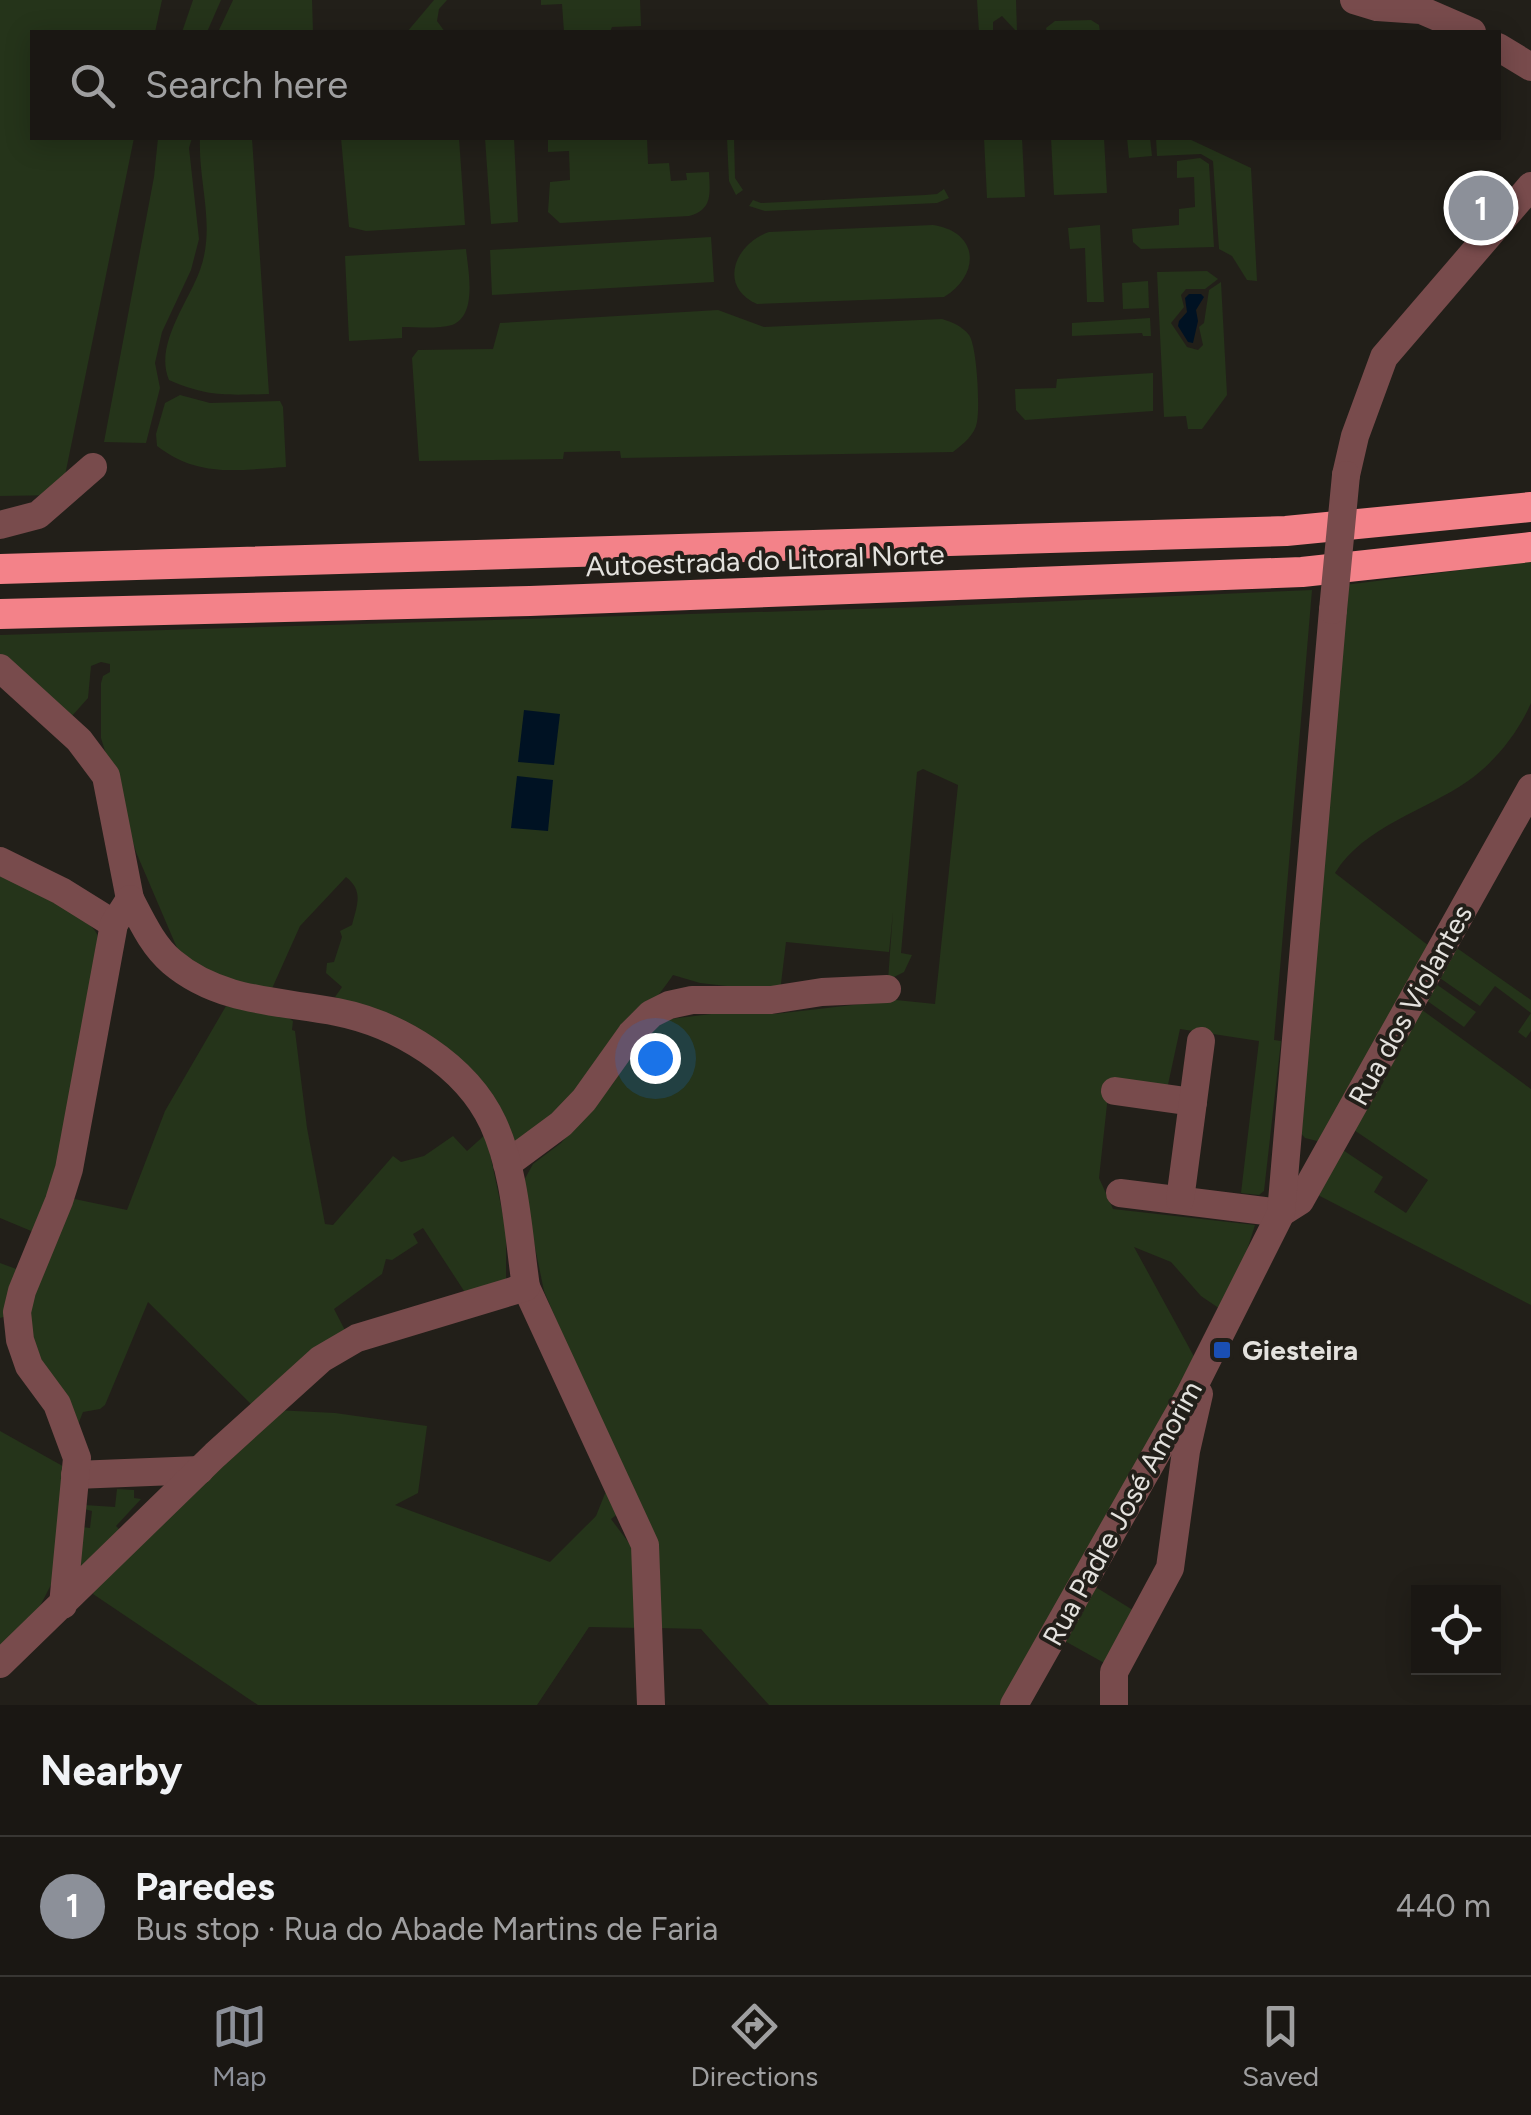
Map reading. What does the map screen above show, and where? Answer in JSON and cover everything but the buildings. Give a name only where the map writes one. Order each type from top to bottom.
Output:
[{"type":"highway","name":"Autoestrada do Litoral Norte","points":[[0,569],[1286,530],[1531,507]]},
{"type":"highway","name":"Autoestrada do Litoral Norte","points":[[0,614],[530,602],[1302,572],[1531,547]]},
{"type":"street","points":[[1354,0],[1377,7],[1421,10],[1467,30]]},
{"type":"street","points":[[1501,49],[1531,67]]},
{"type":"street","points":[[1120,1192],[1281,1213],[1333,610],[1346,475],[1354,436],[1384,356],[1531,187]]},
{"type":"street","points":[[0,525],[38,515],[93,467]]},
{"type":"street","points":[[0,668],[79,740],[106,776],[130,900],[162,953],[194,979],[257,1001],[341,1012],[378,1024],[446,1063],[492,1120],[507,1164],[526,1286],[646,1546],[651,1705]]},
{"type":"street","name":"Rua dos Violantes","points":[[1281,1213],[1300,1201],[1531,788]]},
{"type":"street","points":[[0,862],[60,891],[114,924]]},
{"type":"street","points":[[63,1605],[77,1458],[57,1404],[29,1366],[20,1340],[17,1312],[68,1169],[114,924],[130,900]]},
{"type":"street","points":[[507,1164],[561,1124],[584,1100],[631,1034],[651,1014],[669,1005],[692,1000],[771,1000],[822,992],[886,989]]},
{"type":"street","points":[[1180,1200],[1202,1041]]},
{"type":"street","points":[[1115,1091],[1194,1102]]},
{"type":"street","points":[[1288,1133],[1304,1148],[1329,1151]]},
{"type":"street","name":"Rua Padre José Amorim","points":[[1014,1705],[1171,1443],[1196,1415],[1198,1378],[1281,1213]]},
{"type":"street","points":[[0,1664],[200,1470],[334,1350],[357,1338],[526,1286]]},
{"type":"street","points":[[1114,1705],[1114,1672],[1170,1568],[1180,1488],[1171,1443]]},
{"type":"street","points":[[75,1474],[200,1470]]},
{"type":"green space","points":[[0,0],[162,0],[155,30],[30,30],[30,140],[134,140],[61,495],[0,496]]},
{"type":"green space","points":[[193,0],[221,0],[208,30],[183,30]]},
{"type":"green space","points":[[233,0],[312,0],[313,30],[219,30]]},
{"type":"green space","points":[[434,0],[447,0],[439,9],[437,21],[444,30],[409,30]]},
{"type":"green space","points":[[541,0],[640,0],[641,26],[564,30],[562,4],[541,5]]},
{"type":"green space","points":[[977,0],[1016,0],[1017,30],[1002,16],[993,22],[993,30],[979,30]]},
{"type":"green space","points":[[1091,20],[1100,30],[1046,30],[1055,21]]},
{"type":"green space","points":[[158,140],[191,140],[189,148],[199,239],[191,270],[162,332],[155,363],[160,388],[146,443],[104,442]]},
{"type":"green space","points":[[200,140],[252,140],[269,394],[218,394],[169,380],[169,339],[205,254],[207,221]]},
{"type":"green space","points":[[341,140],[459,140],[465,225],[366,231],[349,227]]},
{"type":"green space","points":[[485,140],[514,140],[518,222],[491,224]]},
{"type":"green space","points":[[548,140],[647,140],[648,164],[669,163],[671,181],[687,180],[686,173],[709,172],[708,200],[702,210],[689,216],[560,223],[548,212],[550,182],[570,180],[569,151],[548,152]]},
{"type":"green space","points":[[727,140],[734,140],[735,178],[743,190],[736,195],[729,181]]},
{"type":"green space","points":[[984,140],[1022,140],[1025,197],[987,198]]},
{"type":"green space","points":[[1051,140],[1104,140],[1107,193],[1054,195]]},
{"type":"green space","points":[[1127,140],[1150,140],[1152,156],[1129,158]]},
{"type":"green space","points":[[1156,140],[1191,140],[1251,168],[1257,281],[1247,280],[1232,256],[1219,249],[1213,161],[1201,154],[1157,156]]},
{"type":"green space","points":[[1200,158],[1209,164],[1214,247],[1141,249],[1133,242],[1132,229],[1179,225],[1179,209],[1195,207],[1194,177],[1177,178],[1177,161]]},
{"type":"green space","points":[[944,189],[949,198],[937,203],[765,211],[749,206],[753,200],[761,203],[925,195]]},
{"type":"green space","points":[[933,225],[959,236],[970,255],[964,277],[944,297],[757,304],[745,297],[734,277],[735,266],[747,246],[769,232]]},
{"type":"green space","points":[[1100,225],[1104,302],[1087,302],[1085,248],[1070,249],[1068,228]]},
{"type":"green space","points":[[711,237],[714,282],[492,295],[490,250]]},
{"type":"green space","points":[[466,249],[469,291],[460,320],[446,326],[402,327],[402,338],[349,341],[345,256]]},
{"type":"green space","points":[[1207,271],[1218,279],[1205,289],[1186,289],[1181,295],[1184,307],[1171,323],[1187,347],[1198,350],[1203,345],[1199,327],[1204,323],[1209,290],[1221,282],[1227,395],[1202,429],[1188,429],[1186,416],[1164,417],[1157,272]]},
{"type":"green space","points":[[1148,281],[1149,308],[1123,309],[1122,283]]},
{"type":"green space","points":[[718,310],[764,327],[942,319],[953,323],[969,335],[974,351],[978,404],[974,431],[953,452],[621,458],[620,451],[564,452],[563,459],[419,461],[412,358],[418,350],[493,349],[500,323]]},
{"type":"green space","points":[[1150,318],[1151,336],[1072,336],[1072,323]]},
{"type":"green space","points":[[1153,373],[1153,411],[1025,420],[1016,410],[1015,389],[1056,388],[1057,379]]},
{"type":"green space","points":[[180,395],[210,403],[280,401],[286,467],[218,470],[188,463],[157,446],[156,434],[165,403]]},
{"type":"green space","points":[[1531,561],[1531,703],[1519,725],[1478,773],[1378,831],[1347,857],[1335,873],[1429,946],[1321,1142],[1305,1138],[1298,1130],[1345,585]]},
{"type":"green space","points":[[1312,590],[1274,1040],[1281,1041],[1264,1191],[1259,1195],[1241,1193],[1259,1041],[1180,1029],[1166,1094],[1109,1086],[1099,1178],[1113,1209],[1255,1225],[1236,1285],[1223,1311],[1201,1296],[1171,1262],[1134,1247],[1197,1362],[1006,1705],[769,1705],[701,1629],[659,1628],[635,1506],[544,1291],[522,1184],[533,1164],[561,1143],[612,1085],[639,1043],[670,1019],[736,1011],[775,1014],[896,1000],[935,1004],[958,785],[923,769],[917,772],[901,953],[912,955],[904,972],[888,980],[893,912],[889,952],[786,942],[780,992],[700,983],[673,975],[621,1042],[571,1097],[526,1136],[510,1143],[394,1016],[335,997],[342,987],[326,973],[327,963],[334,962],[342,937],[340,931],[352,925],[358,899],[346,877],[300,926],[270,993],[207,974],[177,948],[136,852],[101,738],[101,683],[110,672],[110,664],[91,666],[88,698],[72,716],[0,654],[0,635],[923,607]]},
{"type":"green space","points":[[0,876],[69,910],[92,927],[98,937],[52,1196],[36,1233],[0,1218]]},
{"type":"green space","points":[[1454,946],[1531,1000],[1531,1013],[1495,986],[1480,1006],[1437,976]]},
{"type":"green space","points":[[1436,984],[1476,1012],[1464,1027],[1426,1000]]},
{"type":"green space","points":[[226,1006],[293,1021],[325,1224],[333,1225],[393,1156],[401,1162],[424,1156],[453,1136],[467,1151],[486,1134],[506,1230],[506,1282],[468,1297],[423,1228],[413,1234],[418,1243],[392,1260],[386,1259],[382,1274],[334,1309],[349,1338],[257,1410],[148,1302],[105,1405],[83,1412],[77,1427],[23,1329],[65,1197],[127,1210],[165,1111]]},
{"type":"green space","points":[[1418,1007],[1531,1089],[1531,1305],[1314,1193],[1340,1148],[1383,1177],[1374,1192],[1406,1213],[1428,1180],[1351,1128]]},
{"type":"green space","points":[[1531,1013],[1531,1031],[1526,1038],[1518,1032]]},
{"type":"green space","points":[[0,1263],[19,1270],[10,1315],[0,1318]]},
{"type":"green space","points":[[275,1410],[335,1413],[427,1426],[418,1493],[395,1505],[550,1562],[596,1516],[608,1486],[619,1513],[611,1519],[635,1551],[641,1628],[589,1627],[537,1705],[258,1705],[93,1594],[94,1584]]},
{"type":"green space","points":[[0,1431],[68,1469],[54,1579],[39,1608],[0,1653]]},
{"type":"green space","points":[[117,1489],[134,1490],[134,1498],[141,1499],[116,1526],[122,1532],[79,1573],[82,1527],[90,1528],[92,1511],[84,1509],[84,1505],[115,1507]]},
{"type":"green space","points":[[1094,1586],[1136,1612],[1106,1664],[1063,1640]]},
{"type":"water","points":[[1189,294],[1204,297],[1196,310],[1193,343],[1188,342],[1178,326],[1187,312],[1185,298]]},
{"type":"water","points":[[524,710],[560,714],[554,765],[518,762]]},
{"type":"water","points":[[517,776],[553,780],[548,831],[511,828]]},
{"type":"place","name":"Paredes","points":[[1481,208]]},
{"type":"place","name":"Giesteira","points":[[1222,1350]]}]
